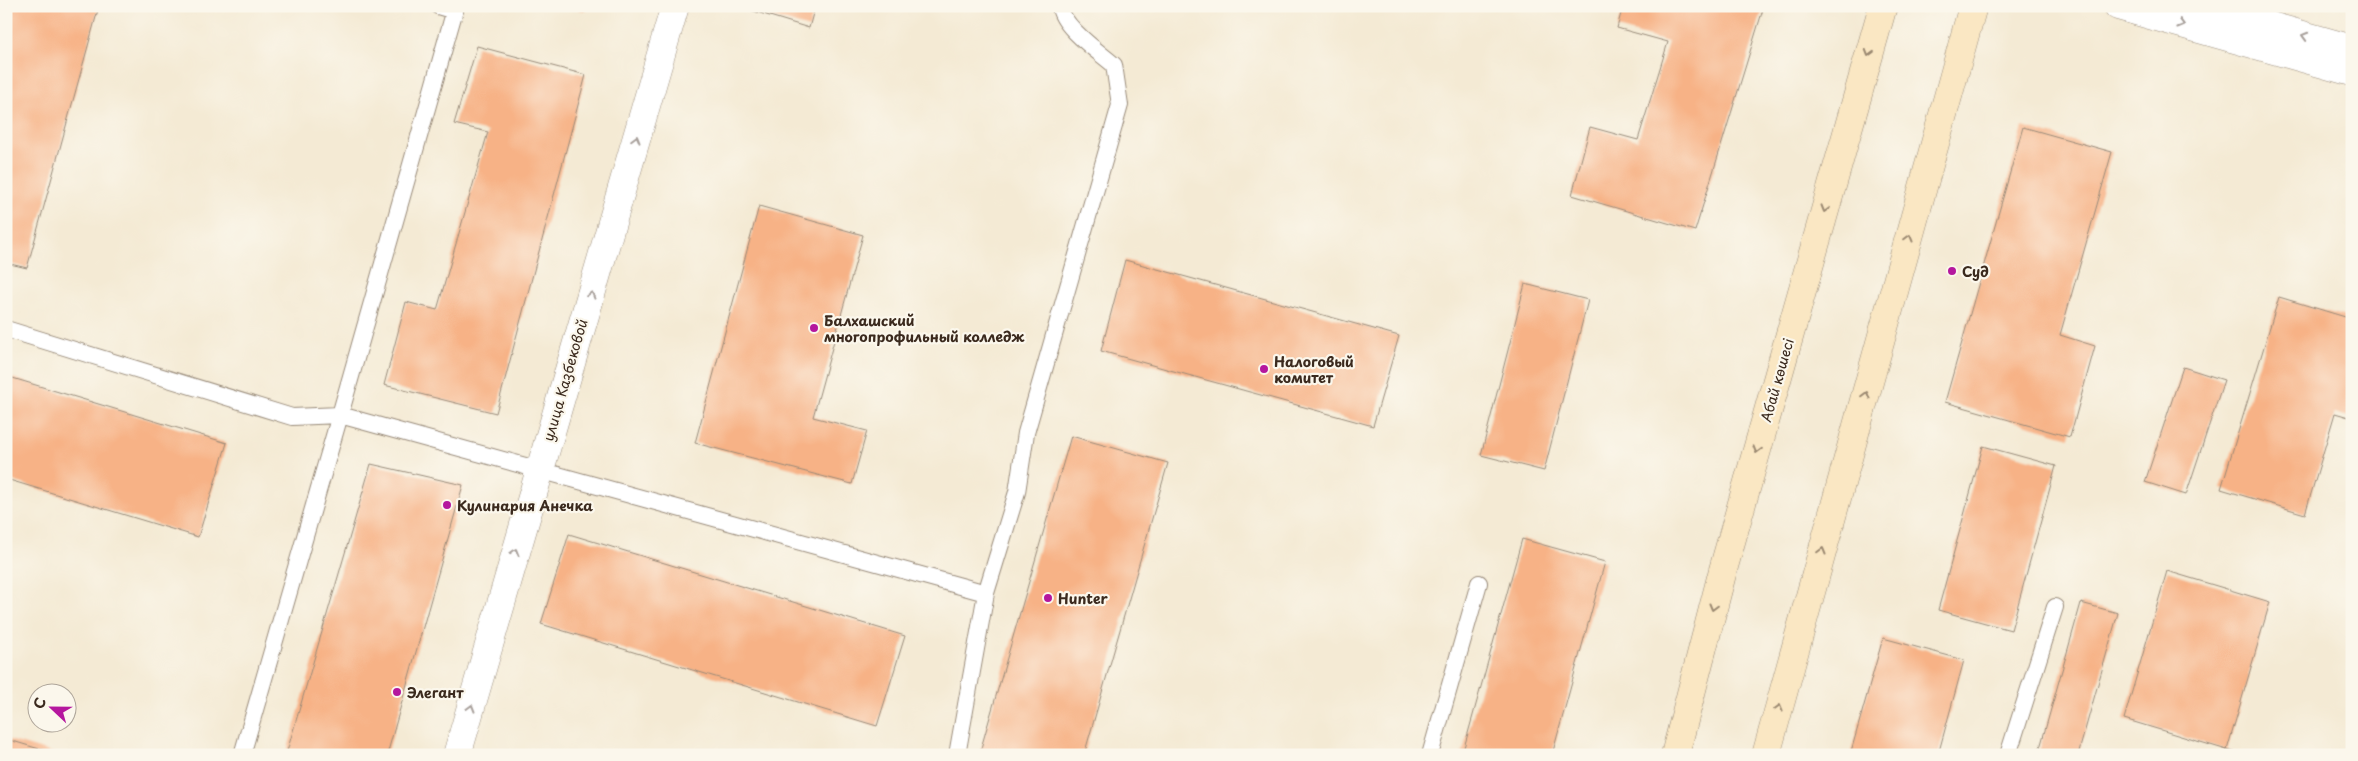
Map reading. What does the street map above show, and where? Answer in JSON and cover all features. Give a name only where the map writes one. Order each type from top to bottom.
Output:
[{"type":"main road","name":"Абай көшесі","points":[[1675,755],[1723,570],[1882,6]]},
{"type":"main road","points":[[1766,755],[1973,6]]},
{"type":"street","name":"улица Казбековой","points":[[457,755],[538,471],[675,6]]},
{"type":"street","points":[[2118,6],[2352,72]]},
{"type":"street","points":[[2200,6],[2352,49]]},
{"type":"lane","points":[[242,755],[456,9],[438,6]]},
{"type":"lane","points":[[957,755],[986,593],[1017,492],[1026,433],[1120,105],[1114,65],[1081,38],[1060,14],[1060,6]]},
{"type":"lane","points":[[6,329],[292,417],[340,415],[986,593]]},
{"type":"lane","points":[[1430,755],[1480,583]]},
{"type":"lane","points":[[2008,755],[2055,607]]},
{"type":"building","points":[[6,6],[99,6],[27,268],[6,263]]},
{"type":"building","points":[[568,6],[587,6],[585,11]]},
{"type":"building","points":[[737,6],[815,6],[809,28]]},
{"type":"building","points":[[1623,6],[1764,6],[1695,231],[1572,195],[1590,127],[1638,140],[1668,42],[1617,28]]},
{"type":"building","points":[[477,46],[586,75],[496,413],[384,385],[406,302],[437,310],[488,132],[454,124]]},
{"type":"building","points":[[2023,127],[2112,152],[2060,335],[2095,346],[2070,437],[1945,402]]},
{"type":"building","points":[[759,206],[863,235],[813,417],[867,431],[852,484],[695,443]]},
{"type":"building","points":[[1125,260],[1399,336],[1373,426],[1101,351]]},
{"type":"building","points":[[1525,284],[1588,300],[1544,471],[1481,455]]},
{"type":"building","points":[[2279,297],[2352,319],[2352,418],[2335,413],[2305,514],[2221,489]]},
{"type":"building","points":[[2183,367],[2224,380],[2186,495],[2145,482]]},
{"type":"building","points":[[6,376],[227,443],[198,537],[6,479]]},
{"type":"building","points":[[1071,436],[1168,463],[1084,755],[979,755]]},
{"type":"building","points":[[1983,446],[2056,466],[2011,630],[1938,610]]},
{"type":"building","points":[[371,464],[463,485],[387,755],[286,755]]},
{"type":"building","points":[[569,534],[905,636],[877,726],[541,624]]},
{"type":"building","points":[[1522,539],[1605,562],[1552,755],[1462,755]]},
{"type":"building","points":[[2167,571],[2270,602],[2227,750],[2124,719]]},
{"type":"building","points":[[2081,603],[2118,613],[2078,755],[2038,755]]},
{"type":"building","points":[[1883,638],[1964,660],[1938,755],[1850,755]]},
{"type":"building","points":[[6,739],[56,754],[56,755],[6,755]]},
{"type":"building","points":[[2227,750],[2244,755],[2225,755]]},
{"type":"place","name":"Суд","points":[[1952,271]]},
{"type":"place","name":"Балхашский многопрофильный колледж","points":[[814,328]]},
{"type":"place","name":"Налоговый комитет","points":[[1264,369]]},
{"type":"place","name":"Кулинария Анечка","points":[[447,505]]},
{"type":"place","name":"Hunter","points":[[1048,598]]},
{"type":"place","name":"Элегант","points":[[397,692]]}]
